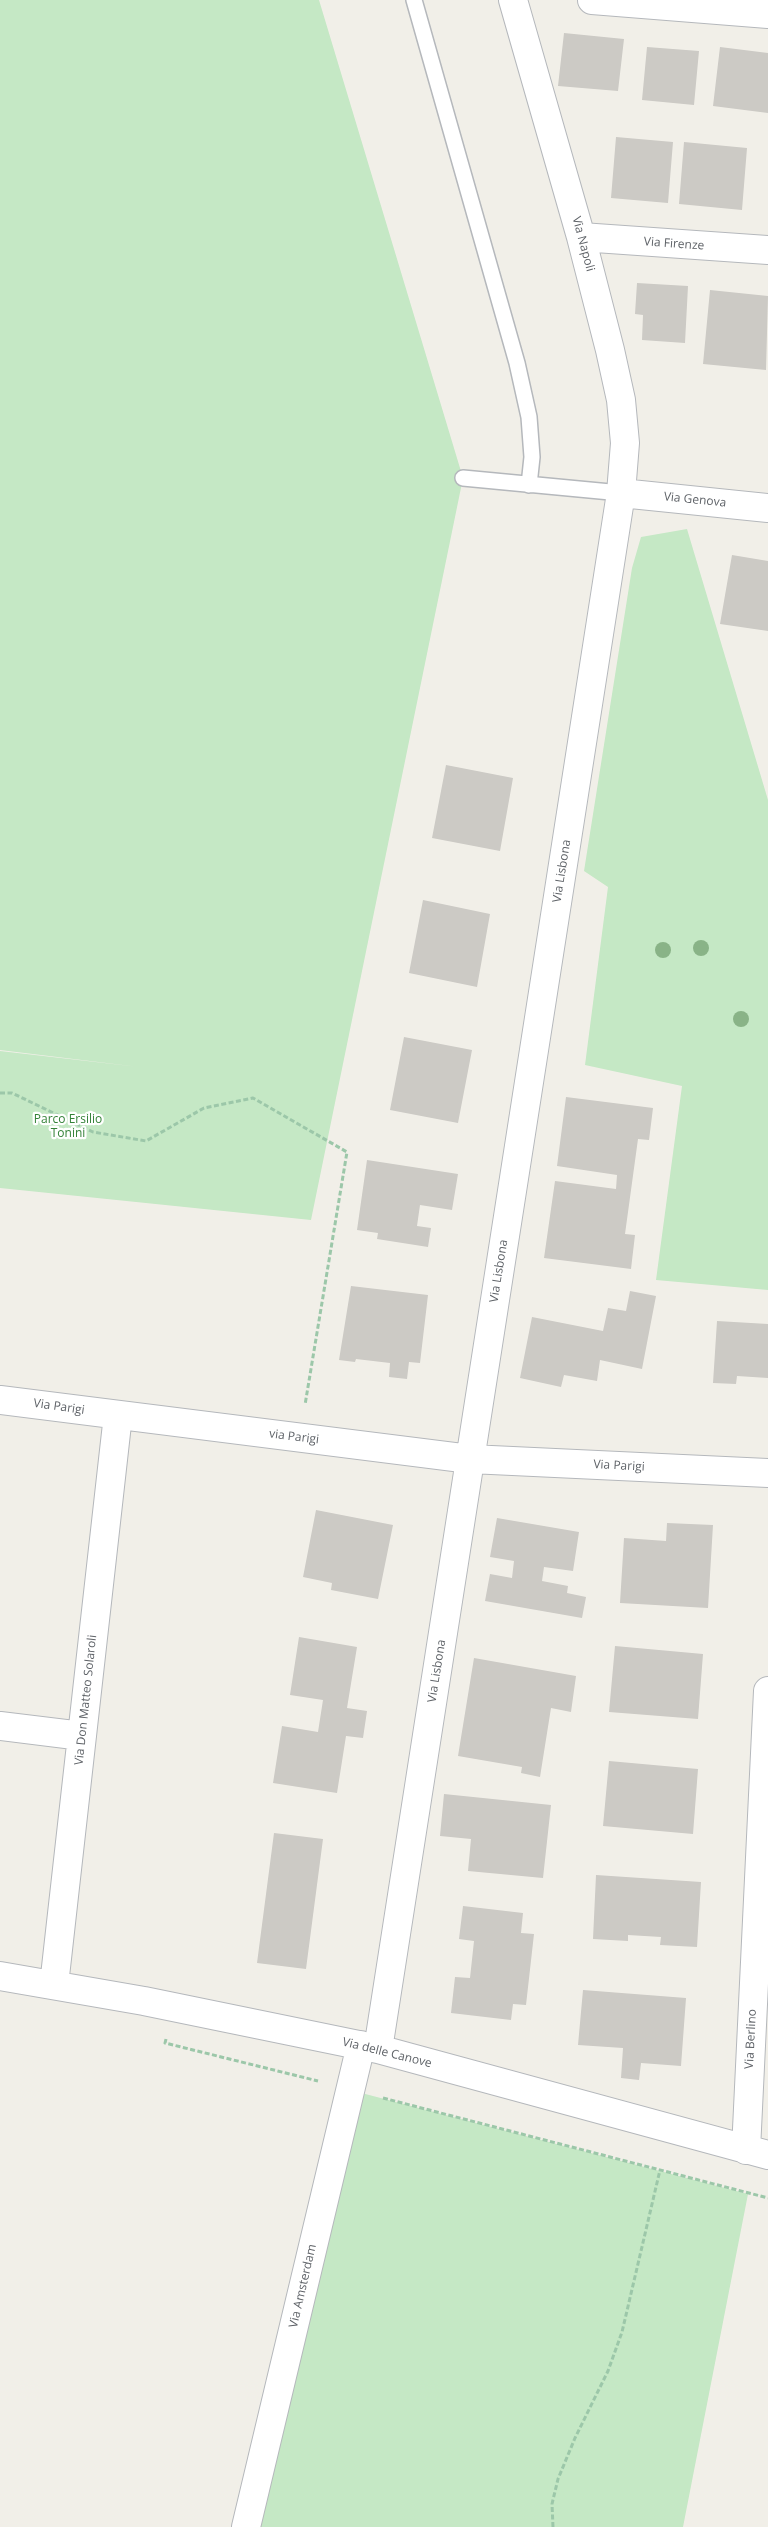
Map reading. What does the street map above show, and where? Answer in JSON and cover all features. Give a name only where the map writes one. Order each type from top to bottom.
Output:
[{"type":"street","name":"Via Napoli","points":[[513,0],[581,237],[621,400],[625,443],[621,493]]},
{"type":"street","points":[[592,0],[768,14]]},
{"type":"street","name":"Via Firenze","points":[[581,237],[768,250]]},
{"type":"street","name":"Via Genova","points":[[621,493],[768,508]]},
{"type":"street","name":"Via Lisbona","points":[[370,2047],[470,1459],[621,493]]},
{"type":"street","name":"Via Parigi","points":[[0,1400],[118,1415]]},
{"type":"street","name":"via Parigi","points":[[118,1415],[470,1459]]},
{"type":"street","name":"Via Don Matteo Solaroli","points":[[54,1986],[118,1415]]},
{"type":"street","name":"Via Parigi","points":[[470,1459],[768,1473]]},
{"type":"street","name":"Via Berlino","points":[[757,2152],[768,1691]]},
{"type":"street","points":[[0,1726],[82,1736]]},
{"type":"street","name":"Via delle Canove","points":[[0,1976],[173,2007],[370,2047],[757,2152]]},
{"type":"street","name":"Via Amsterdam","points":[[246,2527],[350,2090],[370,2047]]},
{"type":"lane","points":[[414,0],[517,364],[529,417],[532,457],[529,484]]},
{"type":"lane","points":[[463,478],[621,493]]},
{"type":"path","points":[[0,1093],[12,1093],[93,1132],[146,1141],[204,1108],[253,1098],[347,1152],[300,1438]]},
{"type":"path","points":[[173,2007],[166,2043],[768,2198]]},
{"type":"path","points":[[552,2527],[552,2504],[558,2479],[575,2438],[608,2371],[622,2332],[660,2170]]},
{"type":"green space","name":"Parco Ersilio Tonini","points":[[0,0],[319,0],[463,478],[311,1220],[0,1188],[0,1051],[139,1067],[0,1050]]},
{"type":"green space","points":[[687,529],[768,800],[768,1290],[656,1280],[682,1086],[585,1065],[608,887],[584,871],[632,568],[641,537]]},
{"type":"green space","points":[[350,2090],[748,2194],[683,2527],[246,2527]]},
{"type":"building","points":[[564,33],[624,39],[618,91],[558,86]]},
{"type":"building","points":[[647,47],[699,51],[694,105],[642,100]]},
{"type":"building","points":[[720,47],[768,53],[768,113],[713,106]]},
{"type":"building","points":[[616,137],[673,142],[668,203],[611,198]]},
{"type":"building","points":[[684,142],[747,148],[742,210],[679,204]]},
{"type":"building","points":[[637,283],[688,286],[685,343],[642,340],[643,315],[635,314]]},
{"type":"building","points":[[710,290],[768,296],[766,370],[703,364]]},
{"type":"building","points":[[732,555],[768,561],[768,631],[720,624]]},
{"type":"building","points":[[446,765],[513,778],[500,851],[432,838]]},
{"type":"building","points":[[423,900],[490,914],[477,987],[409,973]]},
{"type":"building","points":[[404,1037],[472,1050],[458,1123],[390,1110]]},
{"type":"building","points":[[566,1097],[653,1108],[649,1140],[638,1139],[625,1234],[635,1235],[631,1269],[544,1258],[555,1181],[616,1189],[617,1175],[557,1166]]},
{"type":"building","points":[[367,1160],[458,1174],[452,1210],[420,1205],[417,1226],[431,1228],[428,1247],[377,1239],[378,1233],[357,1230]]},
{"type":"building","points":[[351,1286],[428,1295],[420,1363],[409,1362],[407,1379],[389,1377],[390,1363],[356,1359],[355,1362],[339,1360]]},
{"type":"building","points":[[630,1291],[656,1296],[642,1369],[600,1360],[597,1381],[564,1375],[561,1387],[520,1378],[532,1317],[603,1331],[608,1308],[626,1311]]},
{"type":"building","points":[[717,1321],[768,1324],[768,1378],[737,1376],[736,1384],[713,1383]]},
{"type":"building","points":[[316,1510],[393,1525],[378,1599],[331,1590],[332,1583],[303,1577]]},
{"type":"building","points":[[497,1518],[579,1532],[573,1571],[544,1567],[542,1581],[568,1586],[567,1593],[586,1597],[582,1618],[485,1601],[490,1574],[512,1578],[514,1561],[490,1557]]},
{"type":"building","points":[[667,1523],[713,1525],[708,1608],[620,1603],[624,1538],[666,1541]]},
{"type":"building","points":[[299,1637],[357,1647],[347,1708],[367,1711],[363,1738],[346,1736],[337,1793],[273,1783],[282,1726],[318,1732],[323,1700],[290,1695]]},
{"type":"building","points":[[615,1646],[703,1654],[698,1719],[609,1712]]},
{"type":"building","points":[[474,1658],[576,1676],[571,1712],[551,1708],[540,1777],[521,1773],[522,1767],[458,1756]]},
{"type":"building","points":[[609,1761],[698,1769],[693,1834],[603,1826]]},
{"type":"building","points":[[444,1794],[551,1805],[543,1878],[468,1871],[471,1839],[440,1836]]},
{"type":"building","points":[[274,1833],[323,1839],[306,1969],[257,1963]]},
{"type":"building","points":[[596,1875],[701,1882],[697,1947],[660,1945],[661,1937],[628,1935],[628,1941],[593,1939]]},
{"type":"building","points":[[463,1906],[523,1913],[521,1933],[534,1934],[526,2005],[513,2004],[511,2020],[451,2013],[455,1977],[470,1978],[474,1941],[459,1939]]},
{"type":"building","points":[[583,1990],[686,1998],[681,2066],[641,2063],[639,2080],[621,2078],[623,2048],[578,2045]]}]
